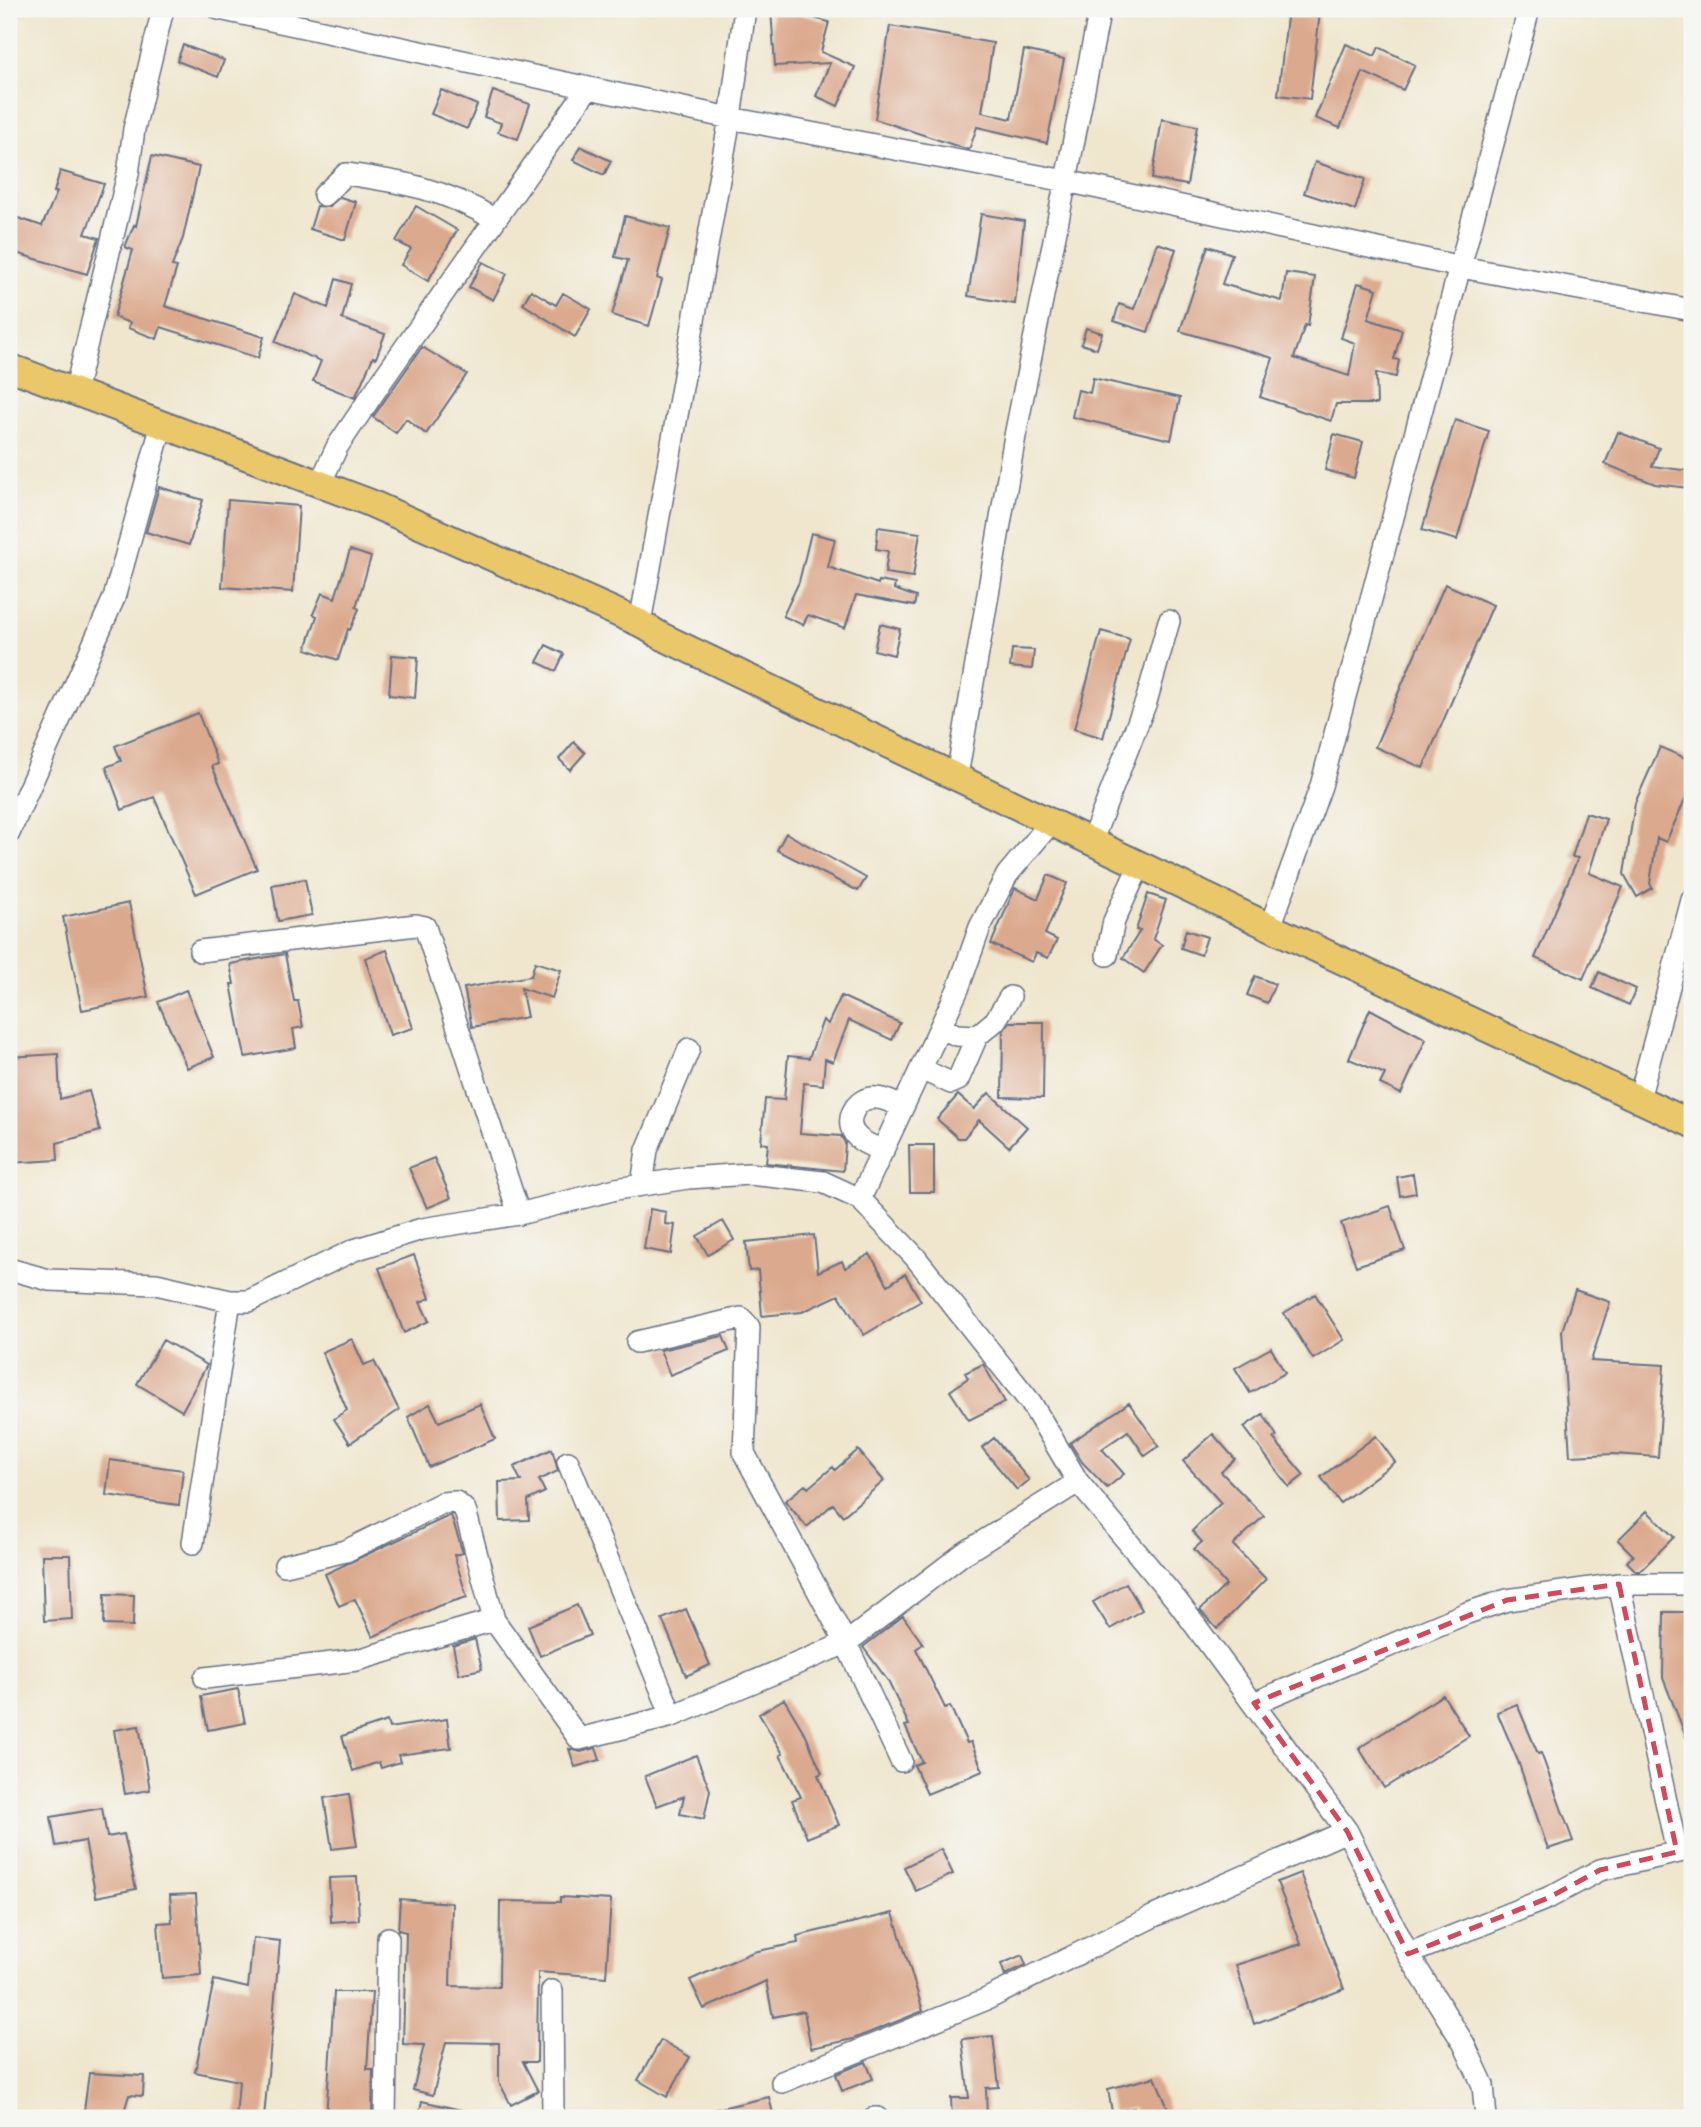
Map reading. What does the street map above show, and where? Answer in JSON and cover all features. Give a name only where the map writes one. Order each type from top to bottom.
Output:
[{"type":"main road","points":[[9,367],[368,502],[640,623],[661,636],[1270,927],[1692,1124]]},
{"type":"street","points":[[75,392],[128,174],[134,129],[163,9]]},
{"type":"street","points":[[219,9],[730,118],[1066,181],[1461,267],[1692,310]]},
{"type":"street","points":[[640,623],[730,118],[745,9]]},
{"type":"street","points":[[957,776],[1015,436],[1100,9]]},
{"type":"street","points":[[1270,927],[1321,786],[1529,9]]},
{"type":"street","points":[[320,484],[337,447],[588,88]]},
{"type":"street","points":[[324,195],[346,174],[408,182],[466,202],[494,219]]},
{"type":"street","points":[[9,833],[114,598],[162,424]]},
{"type":"street","points":[[1091,840],[1146,702],[1169,621]]},
{"type":"street","points":[[860,1199],[958,989],[980,927],[1007,875],[1052,821]]},
{"type":"street","points":[[1107,955],[1114,921],[1140,864]]},
{"type":"street","points":[[1639,1099],[1692,900]]},
{"type":"street","points":[[200,951],[416,925],[425,927],[519,1214]]},
{"type":"street","points":[[921,1069],[951,1083],[958,1080],[977,1036],[995,1021],[1010,997]]},
{"type":"street","points":[[941,1027],[956,1035],[977,1036]]},
{"type":"street","points":[[642,1185],[647,1150],[689,1049]]},
{"type":"street","points":[[883,1151],[860,1140],[854,1133],[850,1124],[852,1113],[863,1100],[876,1098],[903,1107]]},
{"type":"street","points":[[9,1269],[49,1280],[156,1284],[230,1301],[249,1301],[354,1250],[422,1229],[519,1214],[642,1185],[688,1178],[749,1174],[823,1182],[860,1199],[915,1257],[1031,1403],[1078,1482],[1178,1602],[1347,1831],[1408,1954],[1464,2044],[1483,2085],[1486,2118]]},
{"type":"street","points":[[193,1543],[230,1301]]},
{"type":"street","points":[[638,1342],[741,1318],[745,1320],[749,1327],[744,1454],[846,1643],[901,1761]]},
{"type":"street","points":[[568,1462],[672,1716]]},
{"type":"street","points":[[285,1565],[346,1551],[442,1503],[456,1502],[465,1510],[494,1620],[579,1739],[672,1716],[846,1643],[963,1554],[1078,1482]]},
{"type":"street","points":[[1254,1703],[1466,1614],[1507,1600],[1619,1584],[1692,1584]]},
{"type":"street","points":[[1408,1954],[1548,1898],[1600,1870],[1685,1851],[1619,1584]]},
{"type":"street","points":[[205,1678],[357,1660],[494,1620]]},
{"type":"street","points":[[782,2082],[987,2000],[1154,1916],[1347,1831]]},
{"type":"street","points":[[385,2118],[388,1938]]},
{"type":"street","points":[[552,1991],[553,2118]]},
{"type":"highlighted area","points":[[1619,1584],[1677,1852],[1600,1870],[1548,1898],[1408,1954],[1347,1831],[1254,1703],[1507,1600]]},
{"type":"building","points":[[771,9],[802,9],[802,15],[829,22],[821,52],[855,67],[838,106],[816,96],[830,63],[775,66]]},
{"type":"building","points":[[1288,9],[1320,12],[1310,99],[1278,95]]},
{"type":"building","points":[[890,26],[993,43],[982,112],[1011,119],[1024,50],[1064,59],[1047,143],[977,127],[969,150],[875,119]]},
{"type":"building","points":[[1346,44],[1375,56],[1379,47],[1415,65],[1403,90],[1363,72],[1340,128],[1315,118]]},
{"type":"building","points":[[183,45],[224,60],[218,77],[177,61]]},
{"type":"building","points":[[441,90],[477,105],[467,129],[431,114]]},
{"type":"building","points":[[493,91],[530,104],[518,139],[498,132],[501,123],[484,117]]},
{"type":"building","points":[[1162,119],[1197,126],[1187,185],[1152,179]]},
{"type":"building","points":[[580,146],[611,161],[604,175],[573,160]]},
{"type":"building","points":[[152,156],[199,167],[183,238],[172,266],[177,267],[165,306],[264,337],[258,358],[161,327],[157,339],[128,328],[130,323],[114,317],[133,250],[125,247],[134,225],[136,226]]},
{"type":"building","points":[[1315,162],[1365,179],[1355,210],[1304,193]]},
{"type":"building","points":[[60,171],[104,184],[85,234],[99,238],[87,274],[9,251],[9,215],[42,226],[57,192],[54,192]]},
{"type":"building","points":[[340,197],[356,202],[345,240],[310,229],[317,206],[328,207]]},
{"type":"building","points":[[416,206],[457,230],[428,281],[401,265],[411,249],[396,241]]},
{"type":"building","points":[[981,214],[1024,221],[1015,304],[968,296]]},
{"type":"building","points":[[625,216],[670,228],[657,278],[662,280],[649,326],[612,315],[628,260],[615,257]]},
{"type":"building","points":[[1157,243],[1176,249],[1148,332],[1114,321],[1119,304],[1134,309]]},
{"type":"building","points":[[1208,246],[1232,254],[1222,284],[1282,301],[1286,273],[1315,277],[1308,326],[1305,325],[1294,358],[1349,376],[1355,343],[1341,338],[1358,283],[1377,289],[1368,319],[1402,330],[1394,359],[1399,360],[1396,377],[1376,373],[1377,404],[1336,404],[1331,421],[1260,397],[1273,358],[1180,331]]},
{"type":"building","points":[[483,262],[507,274],[493,300],[469,287]]},
{"type":"building","points":[[336,279],[351,284],[342,319],[385,334],[355,398],[313,381],[321,361],[275,342],[295,294],[328,308]]},
{"type":"building","points":[[531,290],[556,305],[563,293],[591,309],[575,337],[523,304]]},
{"type":"building","points":[[1086,328],[1102,333],[1097,349],[1081,344]]},
{"type":"building","points":[[422,347],[467,374],[426,434],[406,419],[396,433],[373,417]]},
{"type":"building","points":[[1093,378],[1180,398],[1171,440],[1072,417],[1078,390],[1090,393]]},
{"type":"building","points":[[1455,420],[1489,431],[1457,540],[1422,530]]},
{"type":"building","points":[[1618,432],[1659,448],[1652,466],[1690,471],[1688,488],[1655,484],[1605,464]]},
{"type":"building","points":[[1334,434],[1363,442],[1354,478],[1325,470]]},
{"type":"building","points":[[159,487],[203,500],[189,545],[146,532]]},
{"type":"building","points":[[228,500],[299,506],[293,592],[222,587]]},
{"type":"building","points":[[878,527],[920,533],[913,577],[885,573],[888,551],[876,549]]},
{"type":"building","points":[[811,533],[835,539],[828,567],[878,584],[879,581],[895,584],[894,589],[916,597],[914,606],[856,595],[845,628],[808,615],[803,625],[783,616],[799,582]]},
{"type":"building","points":[[350,550],[371,557],[356,607],[359,609],[350,630],[348,629],[338,660],[306,649],[317,616],[313,614],[322,593],[335,598]]},
{"type":"building","points":[[1445,584],[1493,605],[1423,768],[1375,747]]},
{"type":"building","points":[[880,624],[900,629],[894,655],[874,650]]},
{"type":"building","points":[[1101,631],[1130,639],[1103,738],[1074,729]]},
{"type":"building","points":[[546,645],[564,654],[556,671],[537,662]]},
{"type":"building","points":[[1012,649],[1034,650],[1032,669],[1010,667]]},
{"type":"building","points":[[392,655],[418,657],[415,698],[389,695]]},
{"type":"building","points":[[198,713],[218,764],[212,766],[257,869],[196,894],[154,797],[122,810],[106,767],[121,761],[115,746]]},
{"type":"building","points":[[574,742],[585,753],[570,770],[559,759]]},
{"type":"building","points":[[1660,747],[1692,761],[1692,784],[1666,842],[1657,838],[1650,883],[1652,888],[1637,897],[1624,874],[1635,803]]},
{"type":"building","points":[[1586,813],[1606,819],[1589,873],[1623,887],[1583,979],[1535,958],[1578,858],[1572,857]]},
{"type":"building","points":[[786,833],[866,878],[858,891],[777,850]]},
{"type":"building","points":[[1048,875],[1067,883],[1045,934],[1057,940],[1048,958],[1036,953],[1032,962],[991,944],[1015,888],[1038,899]]},
{"type":"building","points":[[305,879],[312,915],[278,921],[272,885]]},
{"type":"building","points":[[1148,894],[1166,900],[1153,939],[1162,945],[1144,973],[1123,958],[1140,931],[1136,930]]},
{"type":"building","points":[[129,903],[148,997],[82,1010],[63,917]]},
{"type":"building","points":[[1186,930],[1207,937],[1201,955],[1181,948]]},
{"type":"building","points":[[387,950],[413,1028],[390,1035],[365,958]]},
{"type":"building","points":[[285,954],[294,1001],[298,1001],[303,1027],[293,1029],[296,1048],[245,1057],[231,984],[234,984],[230,964]]},
{"type":"building","points":[[535,962],[561,970],[552,998],[521,988],[527,1017],[472,1027],[464,988],[531,976]]},
{"type":"building","points":[[1599,972],[1636,989],[1629,1005],[1592,988]]},
{"type":"building","points":[[1255,976],[1275,984],[1267,1003],[1247,995]]},
{"type":"building","points":[[186,990],[214,1057],[187,1068],[158,1002]]},
{"type":"building","points":[[841,996],[900,1023],[892,1040],[849,1020],[833,1062],[825,1059],[823,1085],[804,1083],[800,1133],[841,1136],[845,1143],[843,1171],[766,1163],[768,1144],[761,1143],[765,1099],[784,1100],[788,1056],[809,1058],[823,1020],[828,1024]]},
{"type":"building","points":[[1370,1009],[1426,1039],[1401,1094],[1380,1084],[1385,1074],[1349,1059]]},
{"type":"building","points":[[1010,1022],[1044,1022],[1043,1098],[1002,1097],[1003,1031]]},
{"type":"building","points":[[58,1054],[60,1099],[89,1091],[100,1131],[57,1143],[58,1160],[9,1163],[9,1057]]},
{"type":"building","points":[[989,1093],[1027,1127],[1009,1147],[979,1120],[964,1138],[958,1138],[937,1119],[958,1095],[974,1109]]},
{"type":"building","points":[[909,1145],[934,1145],[934,1192],[910,1192]]},
{"type":"building","points":[[434,1158],[451,1198],[427,1208],[409,1168]]},
{"type":"building","points":[[1413,1174],[1416,1193],[1400,1196],[1397,1177]]},
{"type":"building","points":[[1390,1206],[1405,1250],[1356,1266],[1341,1223]]},
{"type":"building","points":[[650,1209],[666,1212],[665,1224],[675,1225],[671,1254],[644,1249]]},
{"type":"building","points":[[723,1221],[734,1240],[708,1255],[697,1236]]},
{"type":"building","points":[[814,1235],[818,1272],[842,1261],[845,1268],[870,1254],[888,1285],[905,1274],[921,1301],[864,1335],[839,1295],[802,1312],[762,1316],[758,1270],[749,1271],[746,1242]]},
{"type":"building","points":[[414,1255],[430,1298],[420,1302],[429,1321],[404,1333],[379,1268]]},
{"type":"building","points":[[1575,1290],[1610,1302],[1591,1361],[1664,1365],[1658,1457],[1613,1454],[1570,1456],[1562,1331]]},
{"type":"building","points":[[1315,1294],[1344,1340],[1313,1359],[1284,1313]]},
{"type":"building","points":[[723,1336],[729,1351],[670,1375],[660,1350]]},
{"type":"building","points":[[352,1339],[364,1365],[374,1361],[399,1410],[350,1443],[334,1419],[347,1410],[322,1352]]},
{"type":"building","points":[[163,1340],[207,1365],[182,1411],[137,1384]]},
{"type":"building","points":[[1271,1348],[1285,1373],[1250,1393],[1235,1368]]},
{"type":"building","points":[[983,1364],[1005,1402],[969,1420],[950,1391],[968,1378],[965,1373]]},
{"type":"building","points":[[1129,1403],[1159,1446],[1145,1456],[1128,1431],[1102,1449],[1124,1474],[1107,1488],[1082,1462],[1070,1443]]},
{"type":"building","points":[[430,1404],[439,1422],[480,1404],[495,1439],[429,1467],[408,1417]]},
{"type":"building","points":[[1263,1414],[1277,1436],[1273,1438],[1304,1475],[1289,1487],[1244,1427]]},
{"type":"building","points":[[1213,1434],[1235,1459],[1221,1472],[1264,1516],[1233,1545],[1266,1579],[1217,1629],[1200,1610],[1226,1585],[1194,1549],[1202,1542],[1192,1531],[1221,1503],[1183,1461]]},
{"type":"building","points":[[1376,1436],[1395,1462],[1340,1503],[1321,1477]]},
{"type":"building","points":[[994,1438],[1029,1480],[1017,1490],[982,1448]]},
{"type":"building","points":[[552,1449],[558,1471],[539,1480],[545,1492],[528,1500],[529,1520],[500,1521],[499,1482],[521,1481],[514,1467]]},
{"type":"building","points":[[858,1450],[884,1481],[843,1516],[833,1504],[807,1527],[785,1501],[805,1485],[808,1488],[833,1467],[835,1470]]},
{"type":"building","points":[[110,1460],[183,1470],[179,1505],[106,1495]]},
{"type":"building","points":[[1647,1511],[1674,1537],[1640,1571],[1636,1571],[1627,1562],[1633,1555],[1618,1540]]},
{"type":"building","points":[[451,1515],[463,1553],[454,1555],[467,1597],[438,1606],[373,1637],[355,1599],[339,1606],[325,1574]]},
{"type":"building","points":[[42,1555],[70,1555],[72,1619],[44,1621]]},
{"type":"building","points":[[1126,1583],[1142,1610],[1110,1629],[1093,1602]]},
{"type":"building","points":[[105,1594],[134,1595],[133,1626],[104,1625]]},
{"type":"building","points":[[577,1605],[590,1635],[540,1656],[528,1626]]},
{"type":"building","points":[[686,1609],[710,1665],[686,1676],[662,1619]]},
{"type":"building","points":[[1664,1612],[1692,1612],[1692,1752],[1663,1678]]},
{"type":"building","points":[[903,1616],[923,1644],[916,1649],[945,1708],[950,1706],[967,1743],[971,1742],[983,1771],[927,1794],[914,1765],[922,1762],[905,1726],[909,1725],[888,1681],[863,1647]]},
{"type":"building","points":[[475,1639],[482,1669],[459,1674],[453,1646]]},
{"type":"building","points":[[238,1689],[245,1723],[208,1730],[201,1696]]},
{"type":"building","points":[[1443,1695],[1469,1736],[1384,1788],[1359,1748]]},
{"type":"building","points":[[784,1699],[806,1736],[822,1773],[818,1775],[839,1825],[807,1838],[792,1800],[801,1797],[780,1755],[783,1754],[759,1714]]},
{"type":"building","points":[[1517,1704],[1538,1754],[1541,1753],[1573,1841],[1548,1849],[1518,1761],[1497,1712]]},
{"type":"building","points":[[447,1719],[451,1748],[398,1755],[400,1762],[381,1768],[379,1762],[353,1771],[342,1736],[387,1721],[389,1728]]},
{"type":"building","points":[[139,1726],[150,1790],[125,1794],[114,1730]]},
{"type":"building","points":[[596,1748],[600,1760],[575,1767],[569,1749],[581,1752]]},
{"type":"building","points":[[696,1755],[710,1790],[704,1819],[680,1814],[684,1796],[657,1806],[645,1776]]},
{"type":"building","points":[[349,1794],[357,1846],[332,1849],[324,1798]]},
{"type":"building","points":[[102,1808],[107,1837],[124,1834],[136,1889],[96,1897],[85,1841],[56,1846],[51,1817]]},
{"type":"building","points":[[941,1849],[953,1874],[916,1891],[904,1867]]},
{"type":"building","points":[[1300,1873],[1344,1989],[1254,2024],[1236,1965],[1301,1944],[1277,1882]]},
{"type":"building","points":[[357,1877],[359,1920],[331,1922],[329,1878]]},
{"type":"building","points":[[196,1894],[201,1975],[162,1978],[158,1923],[172,1922],[170,1895]]},
{"type":"building","points":[[560,1897],[611,1900],[606,1977],[538,1972],[537,2062],[523,2062],[538,2091],[511,2105],[499,2082],[499,2043],[446,2042],[433,2095],[413,2090],[424,2045],[403,2044],[406,1932],[398,1930],[400,1899],[452,1903],[450,1986],[499,1987],[500,1901],[560,1902]]},
{"type":"building","points":[[893,1913],[923,2011],[853,2039],[811,2048],[804,2011],[773,2017],[766,1981],[704,2009],[690,1980],[753,1952],[798,1943],[797,1936]]},
{"type":"building","points":[[253,1938],[280,1941],[264,2118],[236,2118],[239,2081],[195,2072],[214,1980],[248,1988]]},
{"type":"building","points":[[1022,1955],[1026,1965],[1005,1975],[1001,1964]]},
{"type":"building","points":[[334,1992],[372,1992],[367,2069],[373,2069],[372,2118],[326,2118]]},
{"type":"building","points":[[993,2036],[999,2087],[986,2088],[987,2118],[952,2118],[951,2098],[969,2098],[962,2039]]},
{"type":"building","points":[[661,2040],[690,2057],[667,2097],[638,2080]]},
{"type":"building","points":[[866,2062],[873,2079],[842,2091],[836,2074]]},
{"type":"building","points":[[89,2073],[144,2076],[143,2096],[129,2095],[122,2118],[83,2118]]},
{"type":"building","points":[[1155,2077],[1172,2118],[1138,2118],[1134,2108],[1112,2112],[1108,2089]]},
{"type":"building","points":[[769,2097],[774,2118],[704,2118],[703,2112]]},
{"type":"building","points":[[422,2101],[470,2112],[469,2118],[418,2118]]}]
